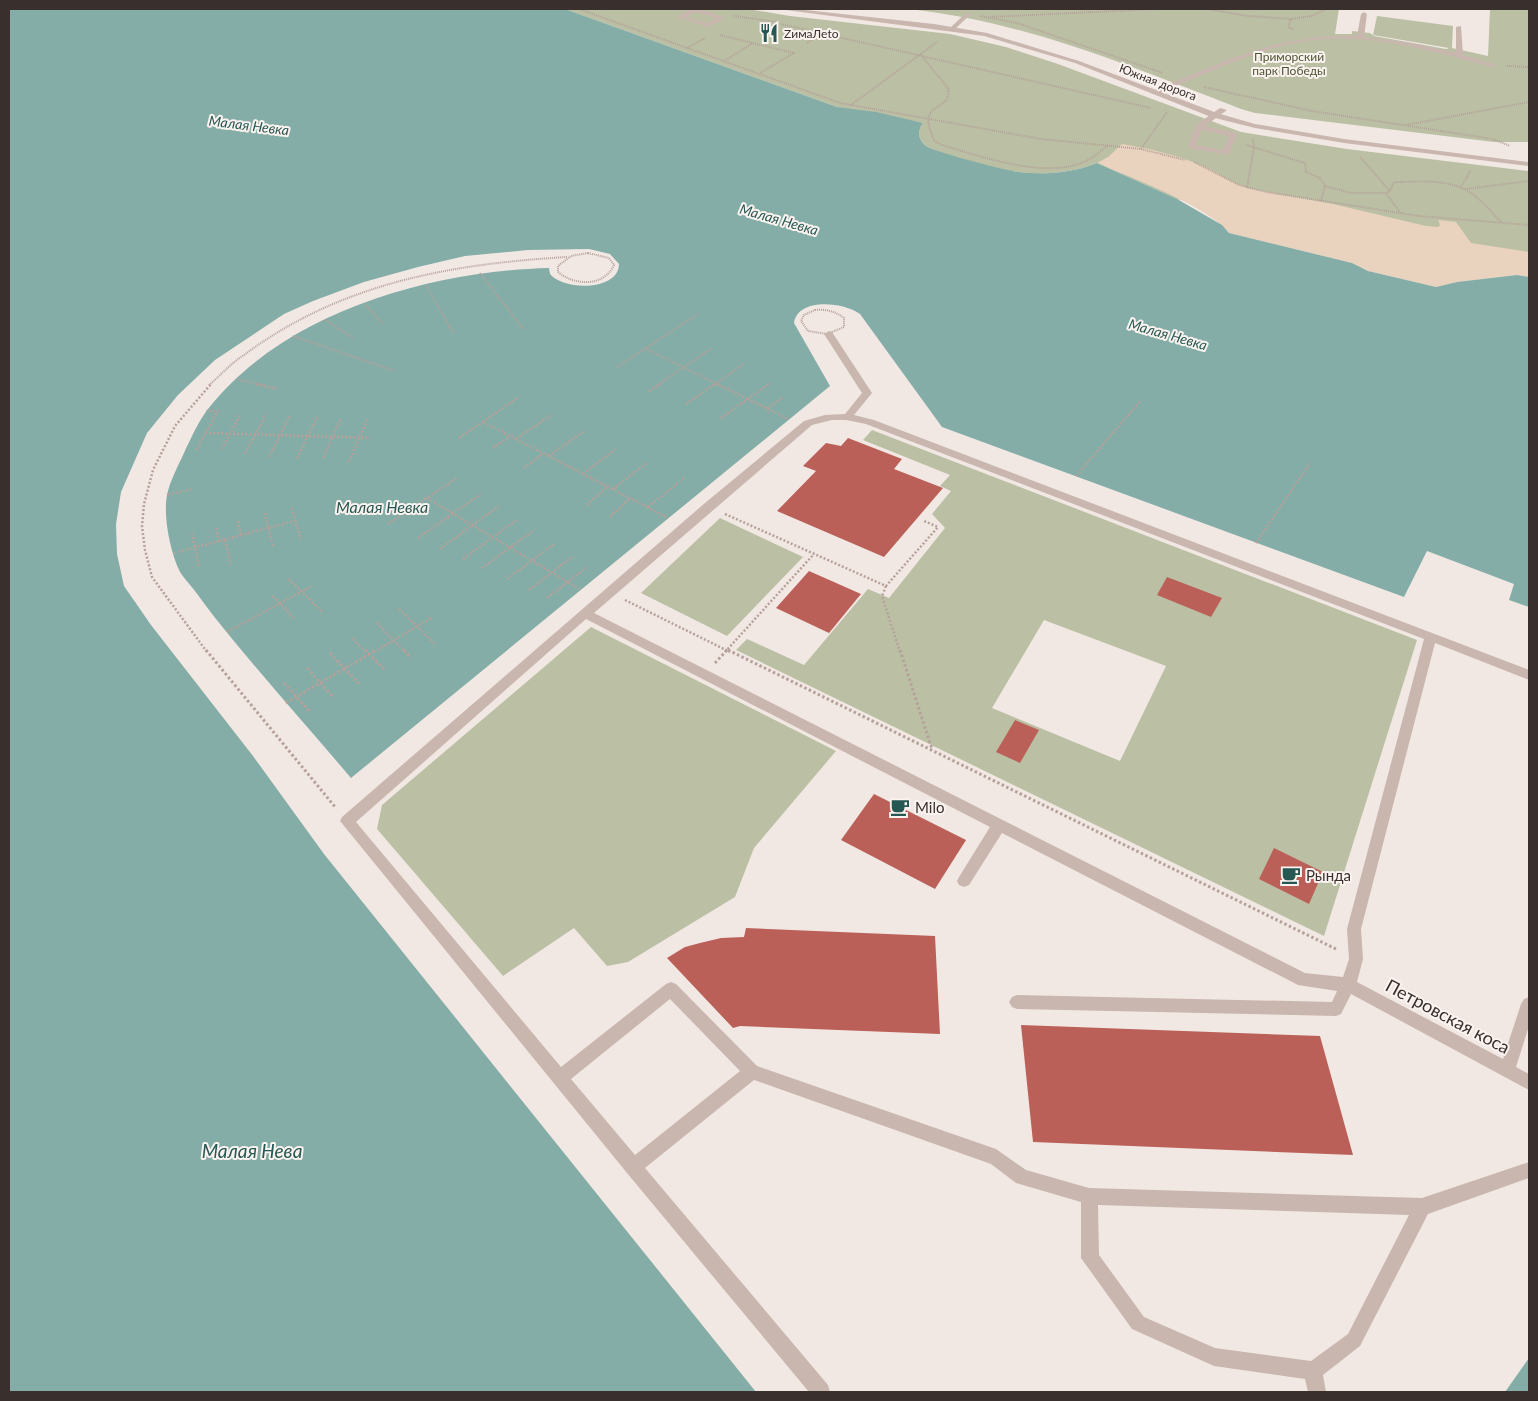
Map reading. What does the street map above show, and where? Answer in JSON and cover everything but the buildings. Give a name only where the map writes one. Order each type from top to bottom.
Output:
[{"type":"street","name":"Южная дорога","points":[[785,9],[981,28],[1043,45],[1223,110],[1260,120],[1305,129],[1529,157]]},
{"type":"street","name":"Южная дорога","points":[[817,9],[955,26],[985,34],[1068,60],[1214,115],[1255,126],[1303,135],[1529,164]]},
{"type":"street","points":[[695,10],[722,18],[709,25],[680,17],[695,10]]},
{"type":"street","points":[[955,26],[968,14]]},
{"type":"street","points":[[1360,39],[1364,14]]},
{"type":"street","points":[[1460,27],[1458,49],[1460,56]]},
{"type":"street","points":[[1154,93],[1239,57],[1276,45],[1313,39],[1378,40],[1433,49],[1494,65]]},
{"type":"street","points":[[1199,128],[1232,138],[1226,153],[1192,146],[1199,128],[1223,110]]},
{"type":"street","points":[[829,334],[867,393],[848,416]]},
{"type":"street","points":[[821,1392],[347,821],[709,506],[808,423],[828,416],[848,416],[870,422],[1529,675]]},
{"type":"street","points":[[586,614],[1303,980],[1348,985]]},
{"type":"street","points":[[1017,1002],[1336,1009],[1348,985],[1356,959],[1354,929],[1431,637]]},
{"type":"street","points":[[964,881],[999,825]]},
{"type":"street","name":"Петровская коса","points":[[1348,985],[1529,1082]]},
{"type":"street","points":[[560,1078],[671,988],[752,1072],[996,1157],[1022,1177],[1089,1196],[1422,1207],[1529,1170]]},
{"type":"street","points":[[1508,1070],[1529,1004]]},
{"type":"street","points":[[633,1166],[752,1072]]},
{"type":"street","points":[[1089,1196],[1090,1258],[1138,1323],[1214,1357],[1313,1371],[1354,1340],[1422,1207]]},
{"type":"street","points":[[1313,1371],[1317,1392]]},
{"type":"path","points":[[579,9],[850,105],[1041,139],[1141,148],[1194,162],[1247,188],[1401,214],[1529,225]]},
{"type":"path","points":[[985,17],[1157,9]]},
{"type":"path","points":[[1207,9],[1248,16],[1291,19],[1312,16],[1326,9]]},
{"type":"path","points":[[968,14],[1017,23],[1184,81],[1264,103],[1310,112],[1494,139],[1510,146],[1493,144]]},
{"type":"path","points":[[722,18],[741,16],[778,23],[922,58],[1151,108]]},
{"type":"path","points":[[778,23],[784,19]]},
{"type":"path","points":[[1291,19],[1288,27],[1313,39]]},
{"type":"path","points":[[714,33],[794,53],[760,74]]},
{"type":"path","points":[[808,43],[822,34]]},
{"type":"path","points":[[687,48],[707,37]]},
{"type":"path","points":[[850,105],[942,38]]},
{"type":"path","points":[[724,61],[753,43]]},
{"type":"path","points":[[920,54],[948,88],[949,94],[946,101],[930,113],[928,119],[934,141],[942,145],[1025,166],[1041,167],[1075,164],[1090,159],[1101,152],[1108,144]]},
{"type":"path","points":[[1494,65],[1529,67]]},
{"type":"path","points":[[1403,125],[1529,102]]},
{"type":"path","points":[[1141,148],[1168,112],[1159,110]]},
{"type":"path","points":[[1232,138],[1254,140],[1247,188]]},
{"type":"path","points":[[1232,138],[1306,163],[1306,172],[1320,178],[1325,186],[1351,193],[1386,193],[1390,191],[1394,182],[1436,183],[1461,187],[1471,193],[1502,224]]},
{"type":"path","points":[[1357,153],[1390,191]]},
{"type":"path","points":[[1461,187],[1475,163]]},
{"type":"path","points":[[1464,189],[1529,181]]},
{"type":"path","points":[[1321,201],[1325,186]]},
{"type":"path","points":[[1386,193],[1401,214]]},
{"type":"path","points":[[347,821],[270,729],[152,578],[143,545],[141,520],[144,494],[153,470],[169,436],[184,412],[198,396],[246,353],[304,317],[369,291],[447,270],[501,261],[567,258],[582,253],[600,254],[612,260],[613,268],[605,277],[596,281],[572,281],[564,278],[558,272],[559,263],[567,258]]},
{"type":"path","points":[[480,273],[524,330]]},
{"type":"path","points":[[426,285],[453,333]]},
{"type":"path","points":[[365,304],[383,324]]},
{"type":"path","points":[[617,367],[698,314]]},
{"type":"path","points":[[325,320],[353,338]]},
{"type":"path","points":[[293,336],[394,371]]},
{"type":"path","points":[[645,348],[788,419]]},
{"type":"path","points":[[648,391],[712,348]]},
{"type":"path","points":[[686,404],[745,363]]},
{"type":"path","points":[[237,379],[278,389]]},
{"type":"path","points":[[721,418],[770,383]]},
{"type":"path","points":[[459,438],[519,397]]},
{"type":"path","points":[[767,409],[783,397]]},
{"type":"path","points":[[1076,476],[1141,400]]},
{"type":"path","points":[[196,450],[218,411],[206,411]]},
{"type":"path","points":[[245,454],[266,414]]},
{"type":"path","points":[[222,449],[240,415]]},
{"type":"path","points":[[269,456],[290,415]]},
{"type":"path","points":[[516,439],[551,415]]},
{"type":"path","points":[[297,458],[316,417]]},
{"type":"path","points":[[323,458],[341,418]]},
{"type":"path","points":[[349,462],[368,418]]},
{"type":"path","points":[[482,422],[668,518]]},
{"type":"path","points":[[549,456],[584,431]]},
{"type":"path","points":[[205,433],[370,438]]},
{"type":"path","points":[[493,448],[510,436]]},
{"type":"path","points":[[583,474],[616,448]]},
{"type":"path","points":[[524,468],[544,453]]},
{"type":"path","points":[[613,489],[648,462]]},
{"type":"path","points":[[1256,543],[1310,463]]},
{"type":"path","points":[[388,524],[457,478]]},
{"type":"path","points":[[648,507],[684,478]]},
{"type":"path","points":[[587,505],[608,486]]},
{"type":"path","points":[[167,495],[193,489]]},
{"type":"path","points":[[418,538],[481,494]]},
{"type":"path","points":[[427,498],[581,590]]},
{"type":"path","points":[[610,517],[630,498]]},
{"type":"path","points":[[440,549],[499,506]]},
{"type":"path","points":[[709,506],[886,586]]},
{"type":"path","points":[[292,508],[297,520],[301,540]]},
{"type":"path","points":[[265,513],[273,546]]},
{"type":"path","points":[[463,559],[518,519]]},
{"type":"path","points":[[174,553],[297,520]]},
{"type":"path","points":[[238,521],[242,535]]},
{"type":"path","points":[[924,521],[938,528],[886,586],[882,596],[932,749]]},
{"type":"path","points":[[216,528],[219,541]]},
{"type":"path","points":[[482,568],[534,530]]},
{"type":"path","points":[[192,533],[199,567]]},
{"type":"path","points":[[225,540],[231,565]]},
{"type":"path","points":[[507,579],[554,544]]},
{"type":"path","points":[[728,650],[814,554]]},
{"type":"path","points":[[529,590],[572,557]]},
{"type":"path","points":[[547,598],[587,567]]},
{"type":"path","points":[[289,579],[323,613]]},
{"type":"path","points":[[227,632],[312,586]]},
{"type":"path","points":[[610,593],[932,749],[1356,959]]},
{"type":"path","points":[[273,596],[294,618]]},
{"type":"path","points":[[399,609],[436,645]]},
{"type":"path","points":[[286,703],[431,618]]},
{"type":"path","points":[[377,624],[411,658]]},
{"type":"path","points":[[353,638],[386,671]]},
{"type":"path","points":[[330,653],[360,685]]},
{"type":"path","points":[[307,668],[334,698]]},
{"type":"path","points":[[284,683],[309,711]]},
{"type":"green space","points":[[565,9],[748,9],[790,16],[950,34],[1006,47],[1058,64],[1241,132],[1347,149],[1529,171],[1529,277],[1177,199],[1097,163],[1068,171],[1028,173],[970,161],[926,146],[921,141],[919,135],[923,123],[837,107]]},
{"type":"green space","name":"Приморский парк Победы","points":[[907,9],[1339,9],[1335,34],[1352,34],[1352,31],[1370,33],[1374,36],[1446,49],[1449,48],[1373,35],[1377,16],[1453,26],[1452,48],[1488,56],[1490,9],[1529,9],[1529,142],[1494,142],[1255,113],[1119,62],[1036,35],[951,15]]},
{"type":"green space","points":[[872,430],[1417,640],[1324,936],[736,650],[747,639],[804,665],[868,589],[889,598],[945,528],[932,514],[951,491],[940,486],[950,475],[863,440]],"holes":[[[1044,620],[1166,666],[1120,761],[992,708]]]},
{"type":"green space","points":[[720,518],[803,557],[727,636],[641,593]]},
{"type":"green space","points":[[591,627],[836,751],[754,848],[735,897],[628,962],[607,966],[574,928],[503,976],[377,829],[382,805]]},
{"type":"sand","points":[[1122,144],[1154,150],[1185,159],[1251,189],[1333,204],[1426,226],[1438,227],[1440,225],[1438,220],[1456,222],[1471,243],[1529,252],[1529,277],[1517,275],[1457,282],[1436,287],[1368,271],[1352,263],[1229,233],[1218,222],[1186,202],[1097,163],[1108,157]]},
{"type":"water","points":[[9,9],[565,9],[837,107],[876,112],[923,123],[919,135],[923,144],[932,149],[955,156],[1011,171],[1028,173],[1068,171],[1097,163],[1177,199],[1222,225],[1229,233],[1352,263],[1368,271],[1436,287],[1457,282],[1517,275],[1529,277],[1529,607],[1509,600],[1514,584],[1427,551],[1404,597],[942,427],[860,314],[844,307],[822,304],[804,309],[797,315],[794,323],[830,386],[351,778],[233,640],[180,572],[176,564],[168,534],[167,495],[172,479],[195,430],[208,409],[240,375],[277,346],[318,323],[363,303],[409,288],[504,271],[549,268],[550,274],[557,280],[590,286],[601,284],[610,279],[617,273],[619,264],[610,254],[589,249],[528,250],[465,256],[364,282],[284,314],[215,360],[178,395],[147,433],[121,492],[116,524],[117,554],[124,586],[151,625],[253,756],[324,854],[756,1392],[9,1392]]},
{"type":"water","points":[[1529,1358],[1529,1392],[1505,1392]]},
{"type":"place","name":"ZимаЛеtо","points":[[769,33]]},
{"type":"place","name":"Milo","points":[[900,807]]},
{"type":"place","name":"Рында","points":[[1291,875]]},
{"type":"water label","name":"Малая Невка","points":[[249,125]]},
{"type":"water label","name":"Малая Невка","points":[[779,219]]},
{"type":"water label","name":"Малая Невка","points":[[1168,334]]},
{"type":"water label","name":"Малая Невка","points":[[382,506]]},
{"type":"water label","name":"Малая Нева","points":[[252,1150]]}]
